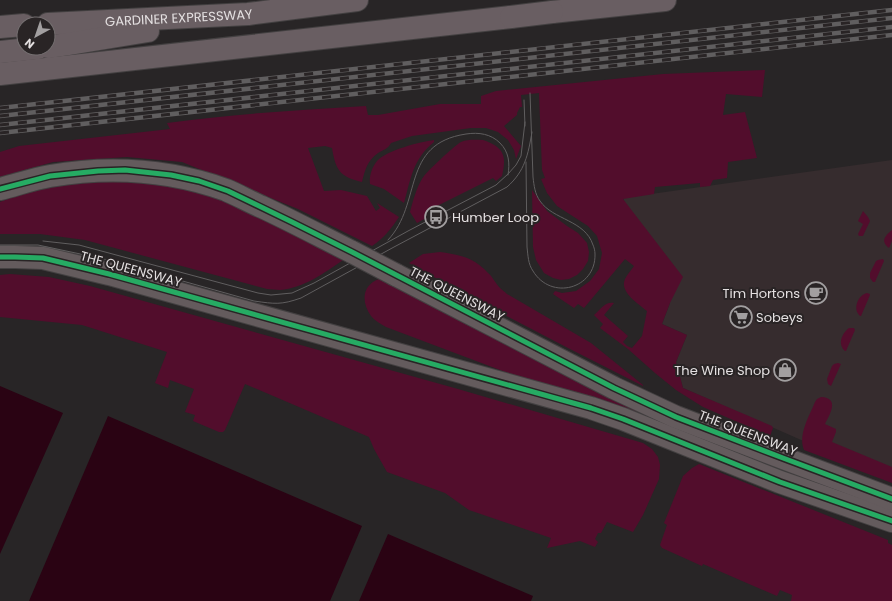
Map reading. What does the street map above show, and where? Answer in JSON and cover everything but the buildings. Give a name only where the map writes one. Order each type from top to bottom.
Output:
[{"type":"highway","name":"GARDINER EXPRESSWAY","points":[[56,24],[248,14],[357,0]]},
{"type":"highway","points":[[0,74],[665,0]]},
{"type":"highway","points":[[56,46],[248,14]]},
{"type":"highway","points":[[0,26],[16,25]]},
{"type":"highway","points":[[0,52],[16,50]]},
{"type":"main road","name":"THE QUEENSWAY","points":[[0,189],[50,176],[125,170],[171,175],[199,181],[228,191],[352,252],[614,388],[676,416],[892,499]]},
{"type":"main road","name":"THE QUEENSWAY","points":[[0,257],[44,258],[110,274],[591,408],[623,419],[780,482],[892,521]]},
{"type":"shaded area","points":[[765,70],[762,97],[726,94],[723,115],[745,112],[757,158],[728,162],[727,178],[713,180],[710,186],[700,187],[700,183],[655,187],[654,194],[623,199],[683,277],[670,303],[662,324],[687,335],[676,362],[683,388],[772,426],[773,428],[770,436],[703,407],[676,390],[628,349],[600,328],[603,324],[594,315],[608,303],[614,303],[604,315],[628,336],[623,342],[632,348],[642,336],[647,311],[627,293],[624,284],[625,279],[634,266],[625,259],[584,308],[578,304],[574,308],[553,294],[555,291],[562,293],[576,291],[590,281],[599,269],[602,253],[597,236],[588,226],[557,206],[547,193],[541,179],[545,178],[542,170],[539,93],[521,95],[522,107],[520,107],[517,115],[504,126],[521,146],[516,159],[514,150],[508,140],[498,132],[486,128],[471,128],[412,136],[391,143],[387,148],[374,156],[367,166],[362,182],[343,175],[335,162],[332,148],[325,146],[308,148],[324,191],[341,190],[367,196],[376,211],[380,208],[377,203],[399,217],[387,233],[372,246],[298,209],[182,162],[127,157],[53,162],[0,177],[0,152],[19,146],[170,129],[167,123],[241,115],[366,106],[368,115],[378,115],[440,104],[481,104],[481,96],[496,91],[663,74]]},
{"type":"shaded area","points":[[434,140],[434,142],[421,155],[417,162],[404,203],[384,189],[370,184],[372,169],[375,163],[382,157],[404,147]]},
{"type":"shaded area","points":[[469,140],[483,140],[500,149],[504,158],[502,176],[496,181],[493,178],[431,209],[429,211],[430,214],[425,216],[426,218],[417,223],[410,212],[416,191],[424,176],[447,153],[461,142]]},
{"type":"shaded area","points":[[892,160],[892,480],[683,388],[676,362],[687,335],[662,324],[670,303],[623,198]]},
{"type":"shaded area","points":[[117,179],[177,186],[217,197],[276,223],[343,260],[321,275],[305,283],[289,289],[277,290],[267,289],[85,240],[40,234],[0,234],[0,202],[21,194],[77,182]]},
{"type":"shaded area","points":[[532,190],[547,211],[578,233],[587,243],[589,252],[588,261],[577,275],[569,279],[561,280],[544,273],[536,260],[533,247]]},
{"type":"shaded area","points":[[863,211],[870,221],[863,236],[859,236],[858,234],[863,224],[858,221]]},
{"type":"shaded area","points":[[892,230],[892,241],[889,248],[884,239]]},
{"type":"shaded area","points":[[440,252],[460,256],[477,263],[507,294],[591,343],[643,386],[466,295],[409,263],[423,254]]},
{"type":"shaded area","points":[[883,259],[884,261],[875,282],[873,282],[870,278],[870,273],[876,261]]},
{"type":"shaded area","points":[[10,274],[49,277],[90,286],[458,389],[643,443],[652,449],[658,457],[660,465],[659,479],[643,515],[633,532],[607,522],[601,533],[598,533],[595,539],[598,542],[595,547],[580,541],[547,548],[551,538],[469,510],[445,493],[387,472],[369,437],[245,384],[223,432],[219,432],[193,421],[195,415],[185,412],[194,389],[170,380],[168,388],[155,383],[167,352],[82,325],[0,317],[0,275]]},
{"type":"shaded area","points":[[379,279],[449,312],[663,421],[662,424],[540,385],[386,327],[371,316],[365,300],[366,290],[369,285]]},
{"type":"shaded area","points":[[867,293],[870,295],[860,316],[856,310],[856,306],[861,296]]},
{"type":"shaded area","points":[[849,328],[854,328],[855,330],[845,351],[841,345],[841,339]]},
{"type":"shaded area","points":[[838,363],[841,364],[831,386],[828,384],[827,379],[832,366]]},
{"type":"shaded area","points":[[0,386],[63,413],[0,554]]},
{"type":"shaded area","points":[[821,397],[827,398],[832,403],[831,411],[825,424],[836,429],[832,442],[892,467],[892,483],[804,450],[802,438],[803,432],[815,402]]},
{"type":"shaded area","points":[[108,416],[362,526],[330,601],[29,601]]},
{"type":"shaded area","points":[[699,464],[888,540],[888,543],[892,545],[892,601],[791,601],[792,595],[780,590],[777,596],[703,564],[702,566],[662,548],[660,545],[667,525],[664,523],[683,476]]},
{"type":"shaded area","points":[[388,534],[533,596],[531,601],[359,601]]},
{"type":"tram line","points":[[526,162],[527,247],[530,265],[541,280],[550,286],[561,288],[571,287],[581,283],[588,276],[593,266],[595,254],[594,249],[589,237],[583,230],[546,207],[537,196],[533,177],[530,93]]},
{"type":"tram line","points":[[524,100],[525,126]]},
{"type":"tram line","points":[[43,241],[79,245],[258,293],[271,295],[292,293],[314,283],[408,231],[496,185],[516,165],[521,156],[525,122]]},
{"type":"tram line","points":[[0,245],[38,245],[104,259],[254,301],[273,303],[288,302],[301,298],[507,187],[522,169],[529,148],[532,132]]},
{"type":"tram line","points":[[388,240],[399,225],[406,209],[415,177],[422,162],[431,150],[445,140],[471,133],[484,134],[493,138],[503,146],[507,154],[509,162],[508,175]]},
{"type":"railway","points":[[0,108],[892,10]]},
{"type":"railway","points":[[0,116],[892,18]]},
{"type":"railway","points":[[0,125],[892,27]]},
{"type":"railway","points":[[0,133],[892,35]]},
{"type":"cycle path","points":[[0,189],[50,176],[125,170],[171,175],[199,181],[228,191],[352,252],[614,388],[676,417],[892,499]]},
{"type":"cycle path","points":[[0,257],[43,258],[109,274],[591,408],[623,419],[780,482],[892,521]]},
{"type":"place","name":"Humber Loop","points":[[436,217]]},
{"type":"place","name":"Tim Hortons","points":[[816,293]]},
{"type":"place","name":"Sobeys","points":[[741,317]]},
{"type":"place","name":"The Wine Shop","points":[[785,370]]}]
